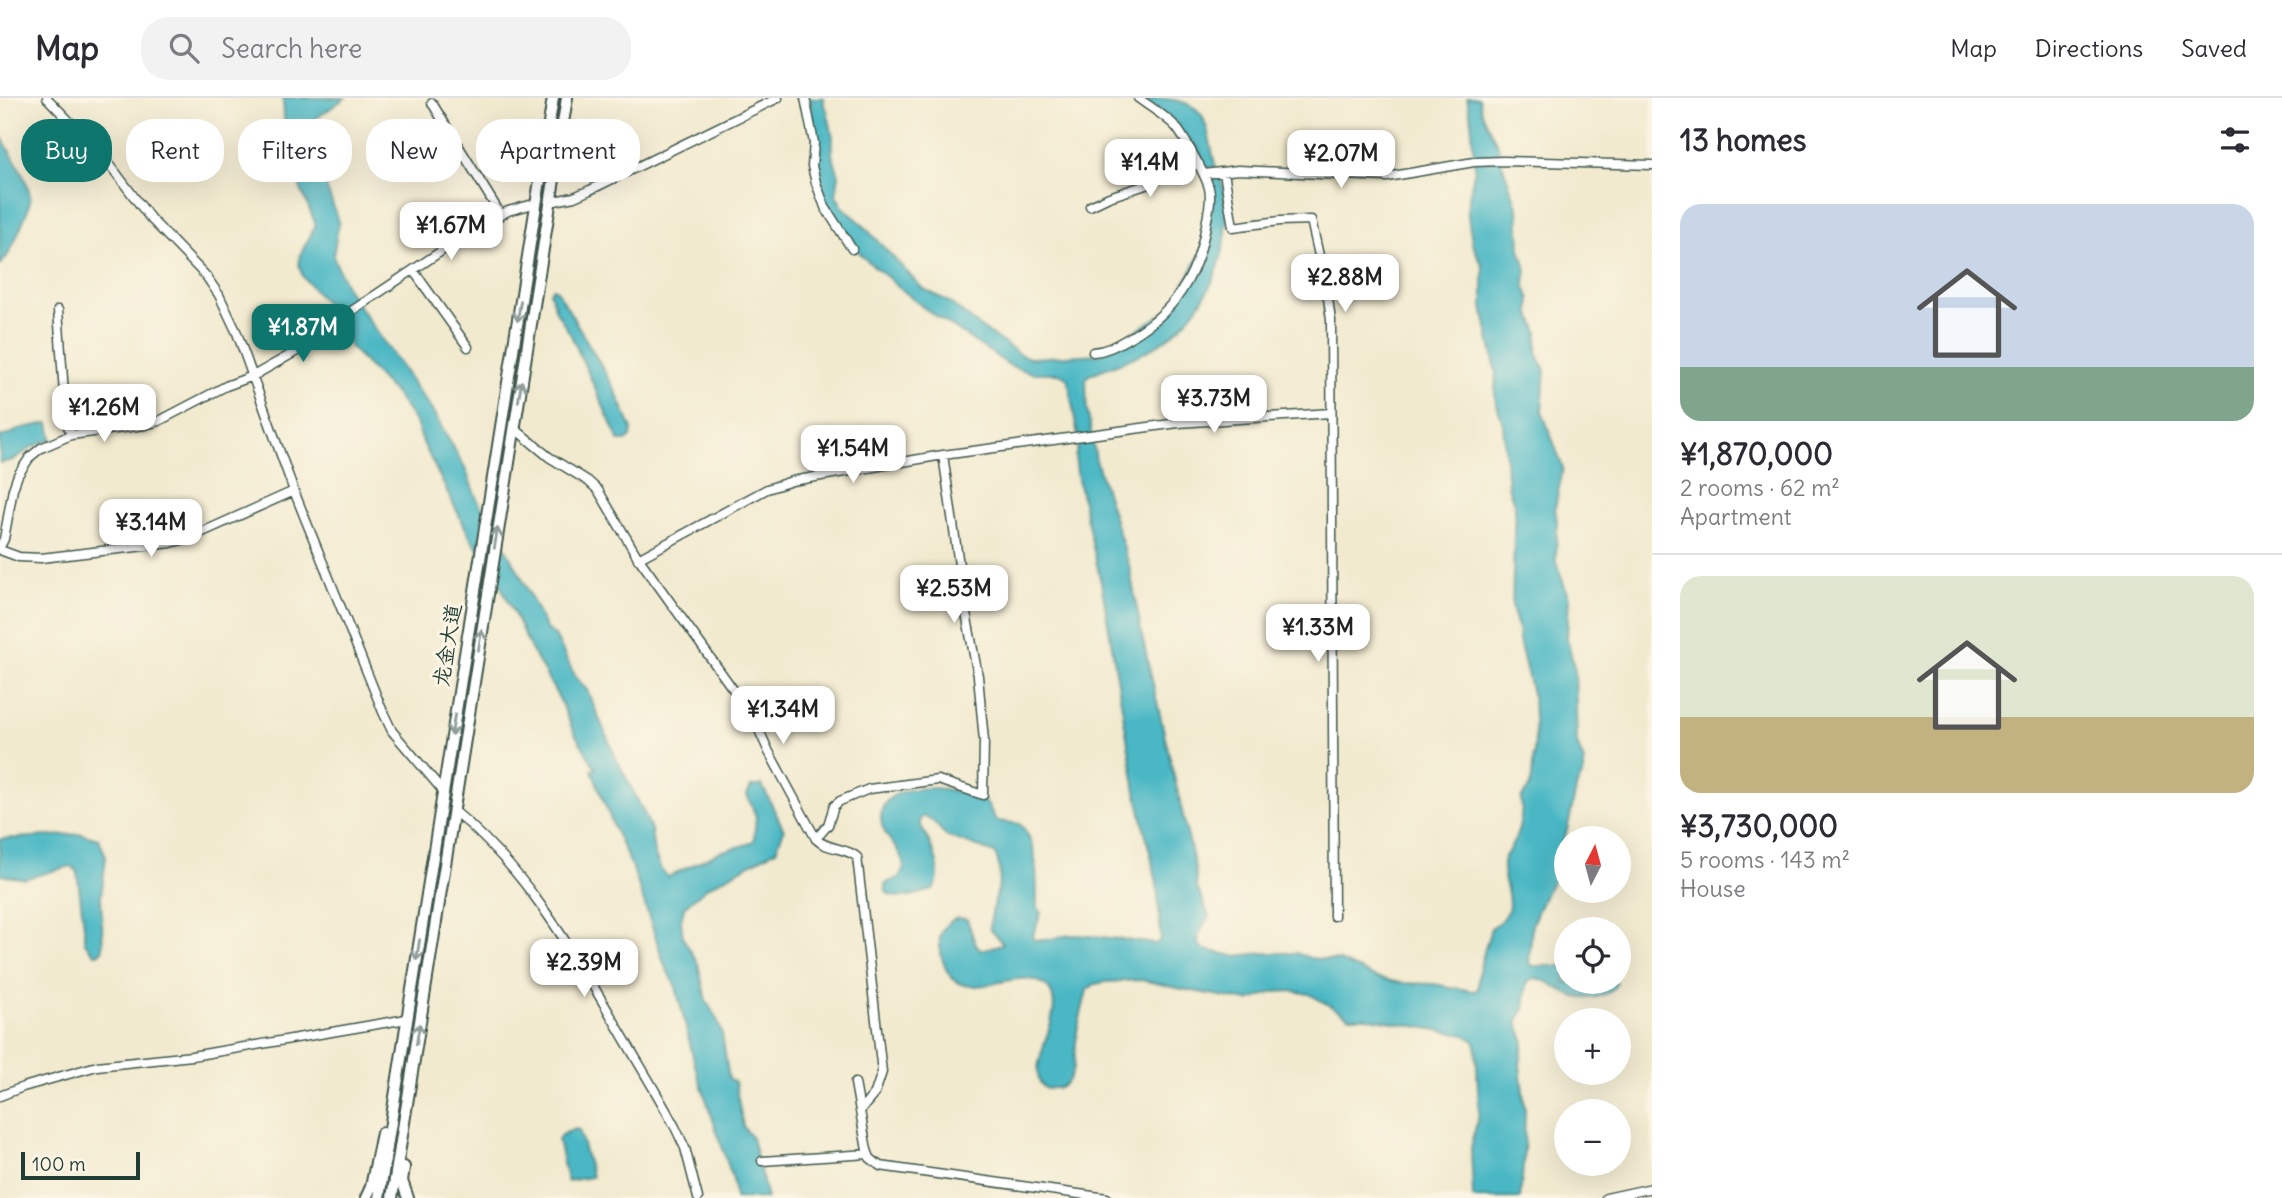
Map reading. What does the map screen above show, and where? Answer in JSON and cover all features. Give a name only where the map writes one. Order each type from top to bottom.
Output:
[{"type":"main road","name":"龙金大道","points":[[379,1198],[553,98]]},
{"type":"main road","name":"龙金大道","points":[[392,1198],[566,98]]},
{"type":"main road","points":[[408,1198],[403,1188],[402,1176],[413,1105],[411,1077]]},
{"type":"main road","points":[[366,1198],[371,1187],[386,1112],[397,1080]]},
{"type":"street","points":[[47,98],[104,157],[150,218],[213,286],[237,333],[295,491],[383,712],[392,731],[443,791]]},
{"type":"street","points":[[550,202],[582,194],[778,98]]},
{"type":"street","points":[[805,98],[814,143],[812,166],[816,183],[825,207],[852,249]]},
{"type":"street","points":[[1093,352],[1108,350],[1149,327],[1184,289],[1197,264],[1210,202],[1209,188],[1199,164],[1176,127],[1138,98]]},
{"type":"street","points":[[432,103],[501,215]]},
{"type":"street","points":[[1203,174],[1238,170],[1387,177],[1474,162],[1503,161],[1652,165]]},
{"type":"street","points":[[1090,206],[1149,184],[1173,171],[1199,164]]},
{"type":"street","points":[[1224,172],[1233,227],[1280,220],[1311,220],[1330,307],[1334,916]]},
{"type":"street","points":[[295,491],[189,538],[171,543],[41,558],[19,557],[0,548],[15,482],[26,462],[41,448],[71,435],[152,424],[226,386],[253,376],[297,351],[332,324],[501,215],[537,203]]},
{"type":"street","points":[[413,270],[468,347]]},
{"type":"street","points":[[58,310],[66,421],[71,435]]},
{"type":"street","points":[[638,559],[775,486],[943,455],[1095,434],[1178,423],[1331,412]]},
{"type":"street","points":[[514,428],[549,457],[595,486],[638,559],[753,716],[769,752],[816,839],[852,853],[859,863],[882,1072],[875,1093],[860,1111]]},
{"type":"street","points":[[816,839],[828,825],[834,806],[869,789],[938,780],[983,795],[984,741],[978,676],[943,455]]},
{"type":"street","points":[[453,810],[472,825],[561,933],[675,1127],[685,1148],[698,1198]]},
{"type":"street","points":[[0,1096],[97,1066],[192,1056],[407,1019]]},
{"type":"street","points":[[855,1083],[868,1154],[876,1164],[1107,1198]]},
{"type":"street","points":[[762,1161],[868,1154]]},
{"type":"street","points":[[1606,1198],[1652,1188]]},
{"type":"water","points":[[283,98],[345,98],[315,119],[284,119]]},
{"type":"water","points":[[809,98],[824,98],[833,137],[832,154],[839,175],[836,195],[842,206],[922,288],[949,302],[983,329],[1021,355],[1030,358],[1100,354],[1171,308],[1206,243],[1213,196],[1210,179],[1221,177],[1226,232],[1218,266],[1204,298],[1169,337],[1138,355],[1089,375],[1086,380],[1087,409],[1096,460],[1129,565],[1142,636],[1195,868],[1197,888],[1209,916],[1199,934],[1198,944],[1205,950],[1235,956],[1296,953],[1310,958],[1340,961],[1377,978],[1473,991],[1478,990],[1479,970],[1491,928],[1507,914],[1509,906],[1503,862],[1519,830],[1521,799],[1530,786],[1532,777],[1535,738],[1533,698],[1512,608],[1515,506],[1508,487],[1503,424],[1495,398],[1496,372],[1483,307],[1483,267],[1472,243],[1468,216],[1475,169],[1467,98],[1479,98],[1481,111],[1499,148],[1518,209],[1520,249],[1526,269],[1525,287],[1530,299],[1530,313],[1538,332],[1537,352],[1545,371],[1542,411],[1563,468],[1555,508],[1556,562],[1569,598],[1567,638],[1575,671],[1577,743],[1584,762],[1584,772],[1577,785],[1568,826],[1554,826],[1554,880],[1532,924],[1529,964],[1554,966],[1554,986],[1533,978],[1527,983],[1524,1009],[1517,1022],[1524,1040],[1520,1065],[1525,1111],[1520,1198],[1473,1198],[1471,1148],[1479,1112],[1476,1045],[1465,1035],[1365,1017],[1350,1017],[1309,994],[1293,991],[1273,992],[1248,1001],[1142,980],[1106,982],[1095,984],[1087,990],[1077,1031],[1074,1066],[1069,1080],[1062,1087],[1047,1089],[1039,1081],[1038,1070],[1054,1009],[1052,995],[1045,985],[1020,979],[978,986],[965,985],[955,980],[946,969],[941,953],[941,934],[946,925],[957,918],[967,919],[975,943],[981,950],[1003,944],[990,929],[1000,873],[995,853],[946,836],[933,821],[924,816],[920,819],[920,824],[937,865],[937,882],[933,890],[902,897],[886,892],[885,884],[900,877],[904,867],[900,854],[882,826],[884,805],[893,796],[908,790],[943,789],[975,797],[986,803],[997,821],[1020,824],[1026,832],[1034,852],[1037,906],[1041,913],[1033,935],[1034,940],[1073,935],[1156,944],[1161,939],[1157,883],[1136,792],[1102,587],[1078,480],[1075,457],[1079,443],[1068,379],[1059,373],[1033,373],[1011,366],[924,308],[862,256],[839,225],[821,193]]},
{"type":"water","points":[[1142,98],[1176,100],[1199,111],[1207,130],[1216,167],[1206,168],[1175,122]]},
{"type":"water","points":[[0,134],[21,171],[21,182],[26,182],[30,200],[13,245],[0,265]]},
{"type":"water","points":[[298,182],[325,182],[339,222],[333,256],[347,289],[433,412],[465,468],[476,497],[519,572],[546,629],[555,636],[575,676],[587,690],[651,830],[654,853],[661,870],[668,877],[719,852],[754,840],[756,816],[747,795],[751,787],[762,785],[784,830],[776,850],[706,888],[684,907],[681,921],[683,938],[698,963],[706,1001],[722,1034],[729,1079],[735,1082],[743,1126],[752,1138],[767,1198],[735,1198],[733,1180],[696,1069],[676,987],[665,966],[633,869],[592,770],[596,769],[574,732],[498,580],[470,537],[424,445],[416,423],[396,395],[350,347],[334,313],[303,277],[299,266],[300,255],[316,225]]},
{"type":"water","points":[[553,288],[557,290],[614,388],[632,429],[631,437],[626,441],[619,441],[571,335],[556,311],[550,292]]},
{"type":"water","points":[[49,423],[52,439],[34,446],[13,460],[0,463],[0,436]]},
{"type":"water","points":[[81,834],[99,839],[106,857],[101,896],[103,949],[98,954],[84,942],[77,871],[71,866],[24,879],[0,875],[0,839]]},
{"type":"water","points":[[1568,994],[1605,994],[1586,998]]},
{"type":"water","points":[[574,1129],[579,1130],[592,1177],[567,1181],[558,1140],[561,1135]]}]
